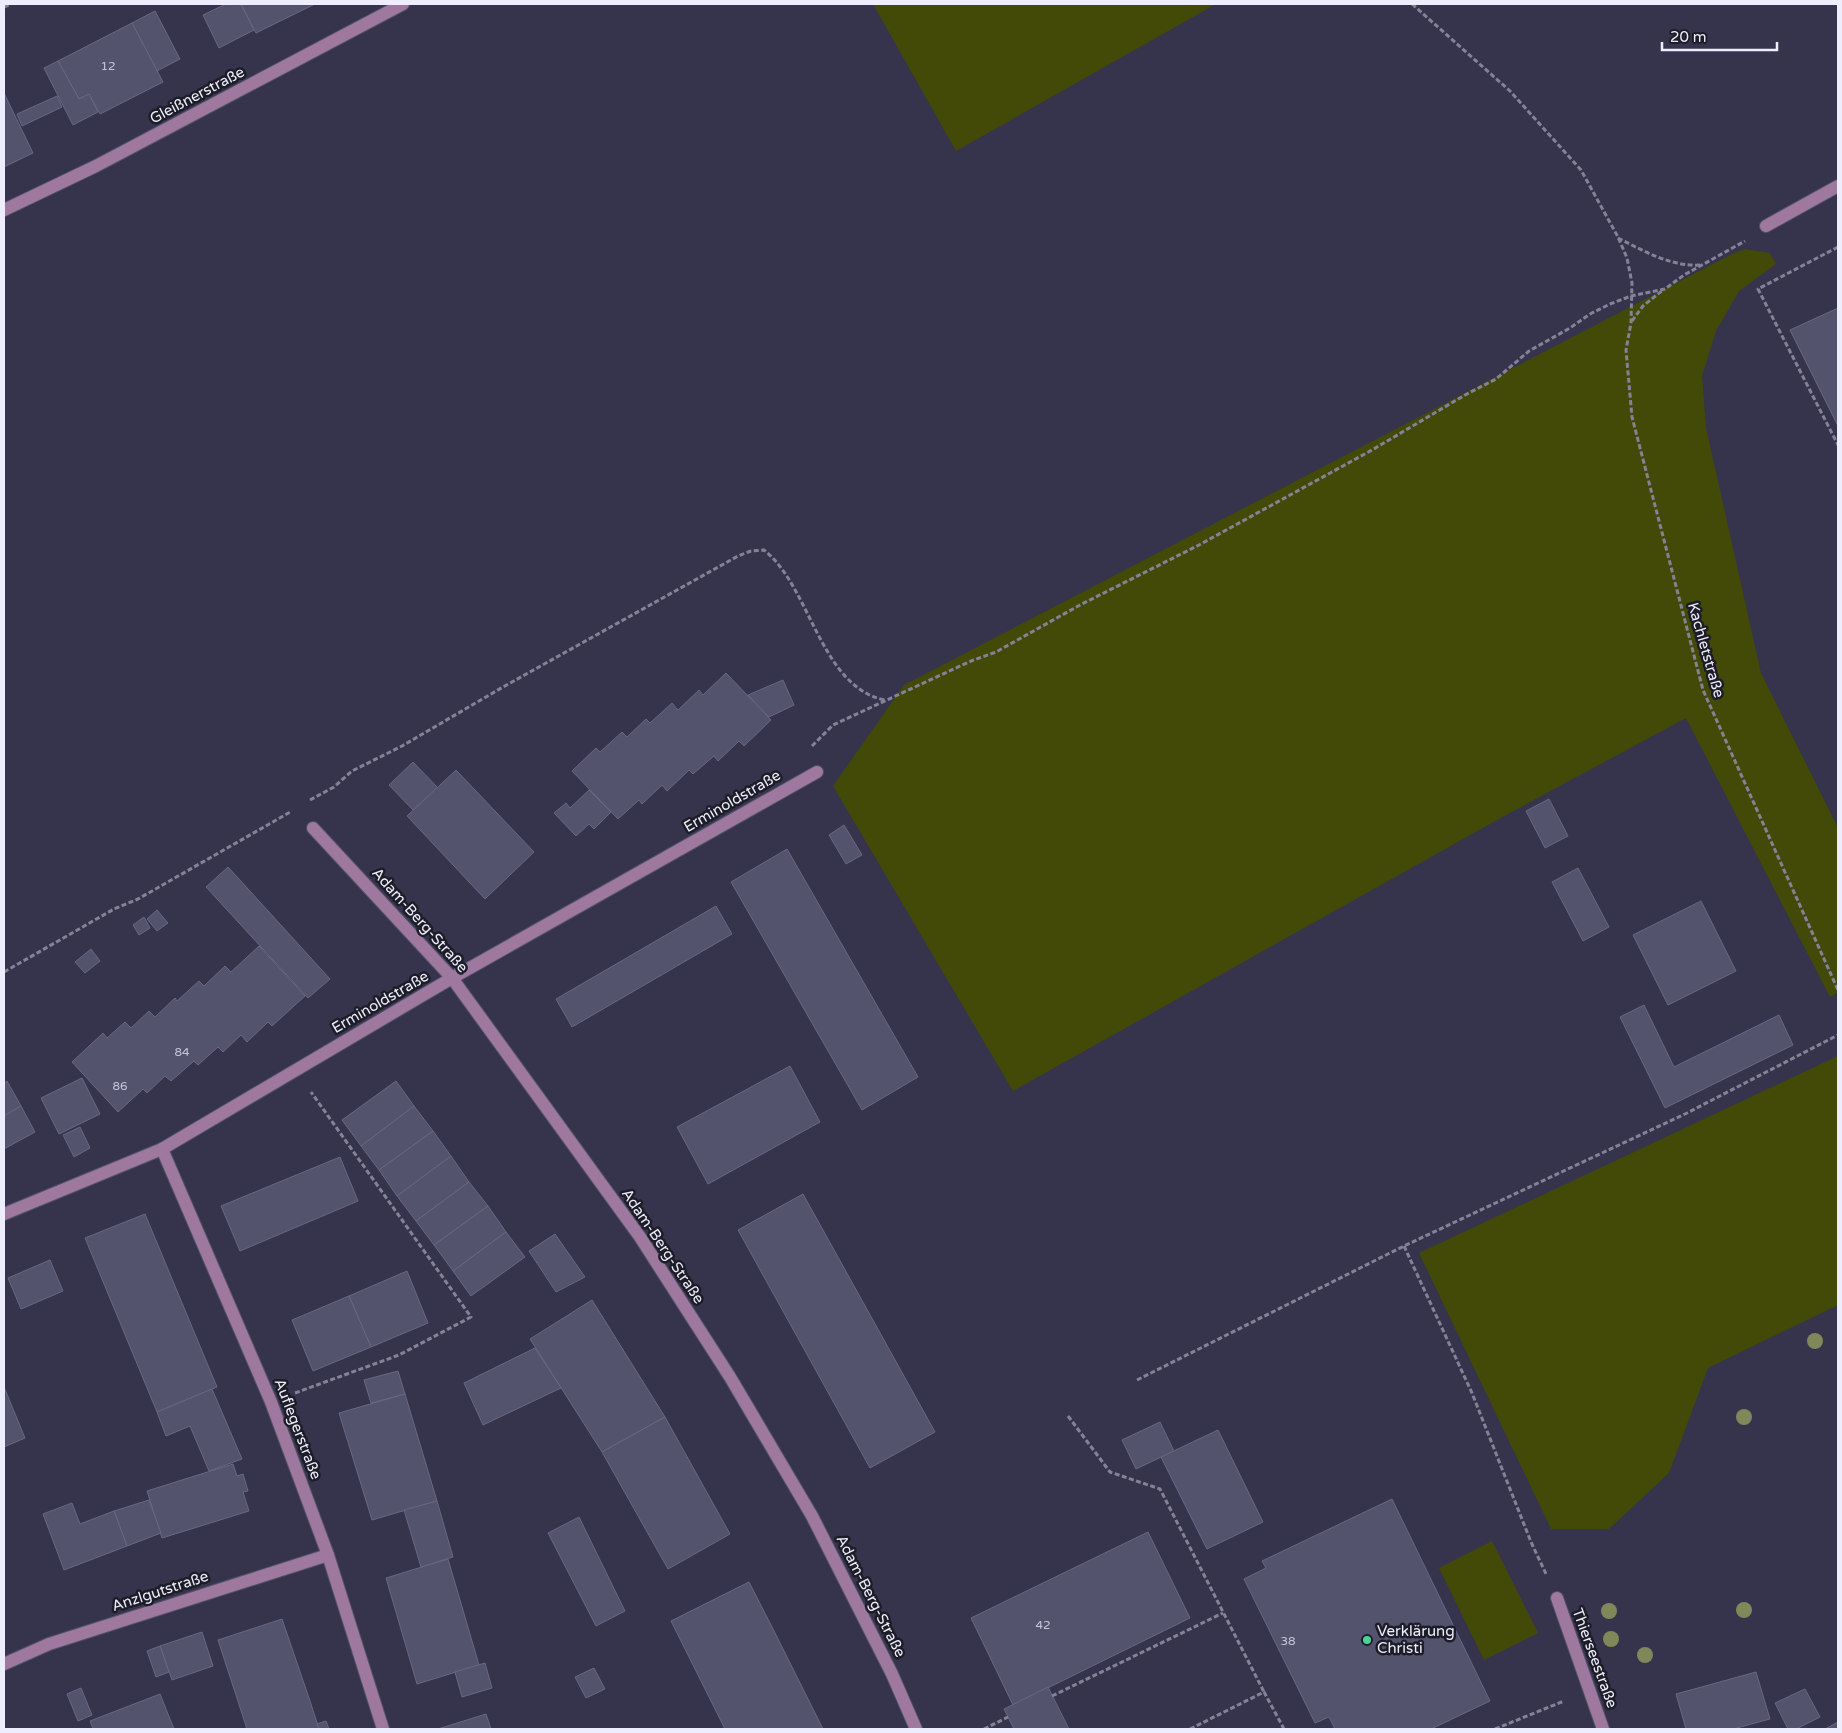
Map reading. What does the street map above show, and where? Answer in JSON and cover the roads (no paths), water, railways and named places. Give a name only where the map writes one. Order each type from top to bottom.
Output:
[{"type":"street","name":"Gleißnerstraße","points":[[4,210],[96,166],[403,4]]},
{"type":"street","points":[[1766,226],[1838,186]]},
{"type":"street","name":"Erminoldstraße","points":[[4,1214],[162,1149],[452,978],[818,772]]},
{"type":"street","name":"Adam-Berg-Straße","points":[[313,828],[452,978],[640,1237],[730,1377],[812,1516],[892,1674],[916,1729]]},
{"type":"street","name":"Auflegerstraße","points":[[162,1149],[271,1402],[328,1555],[384,1729]]},
{"type":"street","name":"Anzlgutstraße","points":[[4,1664],[49,1644],[328,1555]]},
{"type":"street","name":"Thierseestraße","points":[[1556,1598],[1591,1690],[1603,1729]]},
{"type":"place","name":"Verklärung Christi","points":[[1367,1640]]}]
